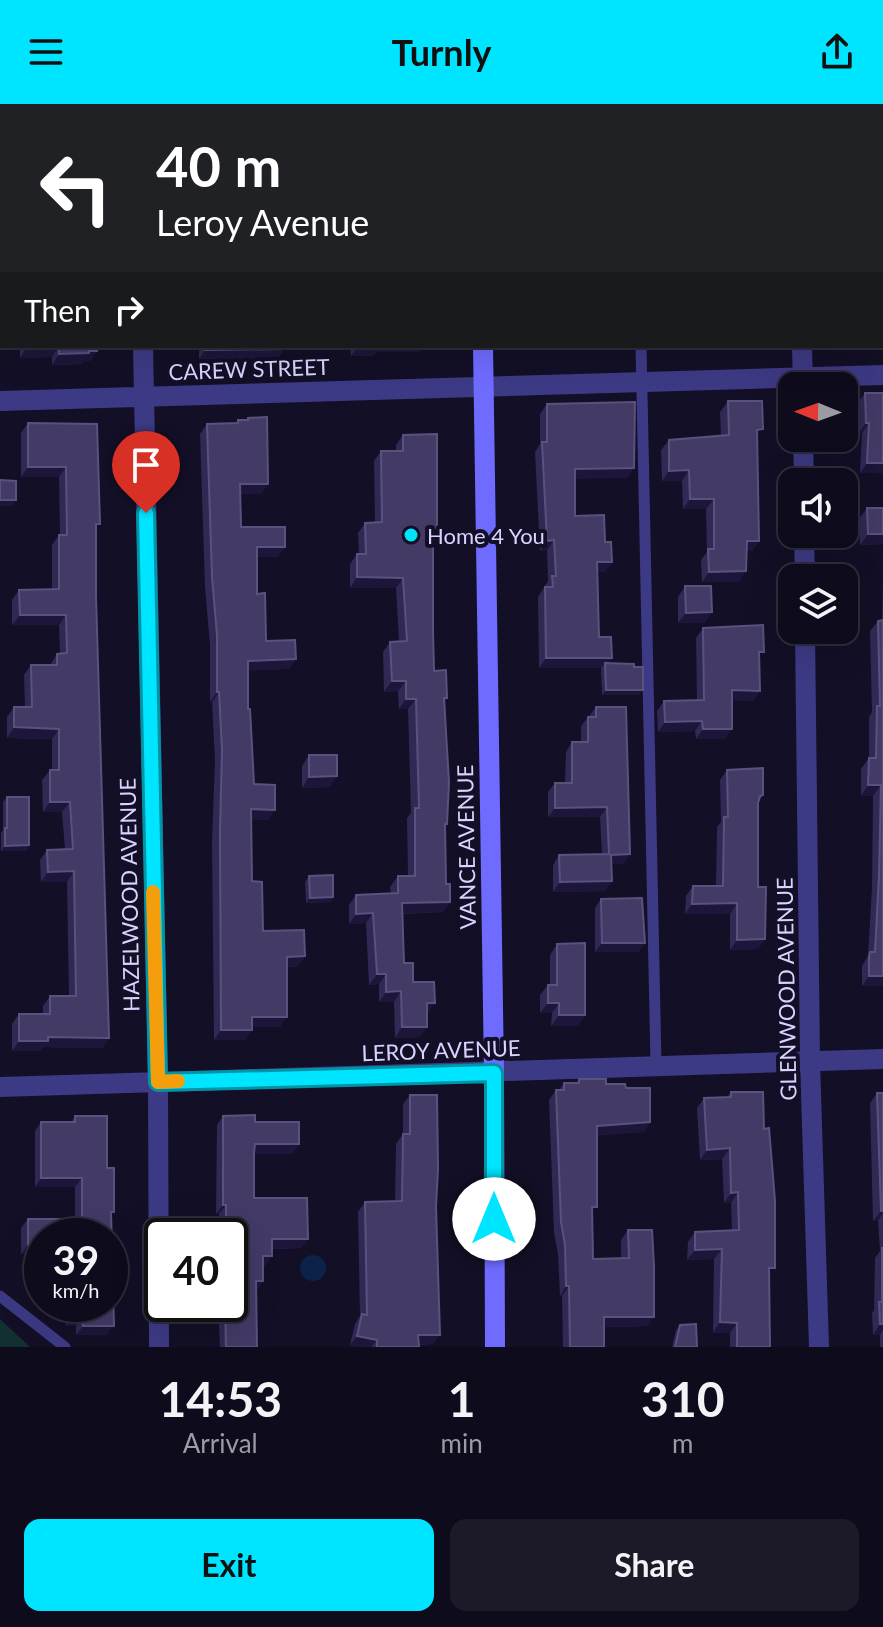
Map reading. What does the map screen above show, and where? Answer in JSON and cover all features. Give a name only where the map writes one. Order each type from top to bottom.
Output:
[{"type":"street","name":"HAZELWOOD AVENUE","points":[[143,348],[158,1082],[159,1347]]},
{"type":"street","name":"VANCE AVENUE","points":[[483,348],[495,1347]]},
{"type":"street","points":[[802,348],[803,372]]},
{"type":"street","name":"CAREW STREET","points":[[858,377],[883,375]]},
{"type":"street","name":"CAREW STREET","points":[[0,401],[642,382],[778,382]]},
{"type":"street","name":"GLENWOOD AVENUE","points":[[805,644],[810,1061],[819,1347]]},
{"type":"street","name":"LEROY AVENUE","points":[[0,1087],[883,1059]]},
{"type":"lane","points":[[641,348],[656,1064]]},
{"type":"lane","points":[[0,1296],[65,1347]]},
{"type":"green space","points":[[0,1319],[30,1347],[0,1347]]},
{"type":"water","points":[[313,1255],[322,1259],[326,1268],[322,1277],[313,1281],[304,1277],[300,1268],[304,1259]]},
{"type":"building","points":[[59,348],[97,348],[97,351],[89,353],[59,354]]},
{"type":"building","points":[[205,348],[284,348],[284,349]]},
{"type":"building","points":[[865,393],[883,393],[883,463],[867,463],[869,423],[866,423]]},
{"type":"building","points":[[728,401],[762,401],[763,429],[757,430],[759,541],[747,541],[746,571],[709,572],[708,549],[714,549],[714,499],[690,499],[689,470],[669,471],[669,440],[729,435]]},
{"type":"building","points":[[635,402],[634,468],[575,469],[575,516],[604,515],[605,542],[611,542],[612,562],[597,562],[599,637],[611,637],[612,658],[546,658],[545,587],[553,587],[552,576],[556,576],[554,540],[547,541],[542,442],[547,442],[547,404]]},
{"type":"building","points":[[267,417],[268,484],[240,484],[241,527],[285,527],[285,547],[257,547],[257,594],[265,593],[266,641],[295,640],[296,659],[248,661],[254,784],[275,785],[275,810],[251,809],[252,881],[262,882],[263,931],[304,930],[305,956],[287,957],[287,1017],[252,1017],[252,1030],[221,1030],[222,750],[207,424],[238,423],[238,420]]},
{"type":"building","points":[[28,423],[97,424],[100,524],[96,524],[96,596],[109,1038],[48,1037],[48,1041],[19,1041],[19,1014],[50,1014],[50,996],[76,996],[74,871],[48,872],[47,850],[73,849],[70,802],[50,802],[50,770],[59,770],[59,729],[14,727],[14,707],[32,707],[31,665],[57,665],[57,654],[67,653],[66,615],[20,615],[19,590],[59,589],[59,535],[67,535],[66,467],[28,467]]},
{"type":"building","points":[[437,434],[437,528],[433,528],[434,671],[446,670],[447,698],[444,698],[449,782],[445,824],[446,884],[450,884],[450,902],[402,903],[404,963],[413,963],[413,982],[434,982],[435,1003],[427,1003],[427,1027],[402,1027],[401,991],[386,992],[386,974],[377,974],[373,913],[356,914],[356,895],[398,893],[398,876],[415,876],[415,808],[419,808],[416,699],[406,699],[406,681],[392,681],[390,642],[407,641],[403,578],[357,577],[357,554],[366,554],[365,523],[382,522],[381,451],[403,451],[403,435]]},
{"type":"building","points":[[0,480],[16,481],[16,500],[0,500]]},
{"type":"building","points":[[867,508],[883,508],[883,534],[868,534]]},
{"type":"building","points":[[685,586],[711,586],[712,612],[686,613]]},
{"type":"building","points":[[883,620],[883,976],[869,976],[870,952],[875,952],[881,785],[868,785],[869,758],[876,758],[877,706],[880,706],[878,621]]},
{"type":"building","points":[[763,625],[764,652],[759,652],[760,691],[732,690],[732,729],[703,729],[702,721],[665,722],[664,701],[704,700],[703,628]]},
{"type":"building","points":[[605,663],[643,667],[643,690],[606,690]]},
{"type":"building","points":[[596,707],[626,707],[630,854],[611,855],[612,881],[560,882],[559,855],[609,854],[607,807],[555,808],[555,783],[572,783],[572,742],[588,742],[588,717],[596,717]]},
{"type":"building","points":[[309,755],[337,755],[337,776],[309,777]]},
{"type":"building","points":[[763,768],[763,795],[758,803],[758,887],[766,887],[765,939],[737,940],[737,903],[692,904],[693,886],[723,886],[724,817],[728,817],[727,770]]},
{"type":"building","points":[[7,797],[29,797],[29,845],[5,846]]},
{"type":"building","points":[[333,875],[333,897],[310,898],[309,876]]},
{"type":"building","points":[[642,898],[645,943],[602,943],[601,899]]},
{"type":"building","points":[[585,943],[585,1015],[559,1015],[559,1003],[548,1003],[548,985],[557,985],[557,944]]},
{"type":"building","points":[[579,1079],[606,1079],[606,1084],[650,1088],[650,1122],[597,1126],[597,1207],[592,1207],[593,1259],[629,1258],[628,1230],[652,1230],[654,1266],[654,1317],[604,1317],[604,1347],[570,1347],[556,1090],[564,1090],[564,1083],[579,1083]]},
{"type":"building","points":[[731,1092],[763,1092],[764,1129],[769,1128],[775,1201],[775,1268],[769,1268],[770,1347],[737,1347],[737,1323],[720,1322],[722,1249],[695,1250],[695,1232],[739,1230],[738,1192],[731,1193],[730,1148],[707,1150],[704,1098],[731,1097]]},
{"type":"building","points":[[877,1093],[883,1093],[883,1211],[881,1211]]},
{"type":"building","points":[[410,1095],[437,1095],[440,1335],[418,1335],[419,1347],[377,1347],[377,1340],[357,1336],[362,1314],[367,1315],[365,1202],[402,1201],[403,1134],[410,1134]]},
{"type":"building","points":[[255,1115],[255,1122],[299,1122],[299,1144],[255,1144],[254,1198],[307,1198],[308,1239],[272,1239],[272,1256],[263,1256],[263,1281],[256,1281],[257,1347],[226,1347],[225,1322],[248,1322],[248,1218],[226,1218],[226,1205],[223,1205],[223,1116]]},
{"type":"building","points":[[75,1116],[107,1116],[107,1168],[114,1168],[114,1212],[111,1212],[111,1218],[82,1218],[82,1178],[41,1178],[41,1122],[75,1122]]},
{"type":"building","points":[[882,1248],[883,1324],[880,1324],[879,1302],[882,1302]]},
{"type":"building","points":[[83,1322],[114,1322],[114,1326],[83,1326]]},
{"type":"building","points":[[696,1324],[697,1347],[675,1347],[680,1325]]},
{"type":"slow traffic","points":[[153,892],[158,1082],[178,1081]]},
{"type":"place","name":"Home 4 You","points":[[411,535]]},
{"type":"route","points":[[146,513],[158,1082],[494,1073],[494,1219]]}]
